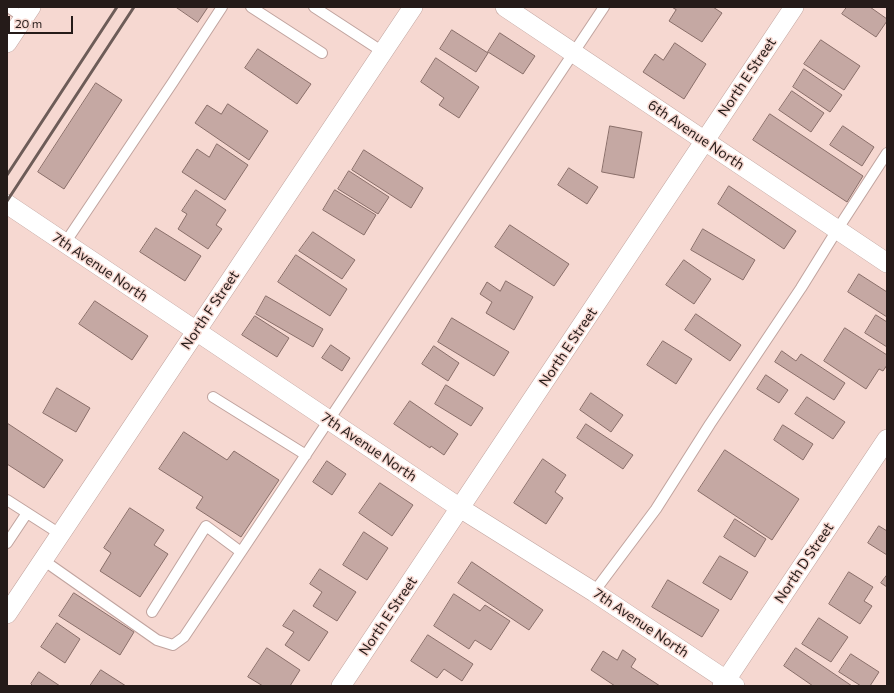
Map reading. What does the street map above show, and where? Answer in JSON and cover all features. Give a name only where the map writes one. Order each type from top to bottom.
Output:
[{"type":"street","name":"North F Street","points":[[7,614],[413,7]]},
{"type":"street","name":"6th Avenue North","points":[[504,7],[887,263]]},
{"type":"street","name":"North E Street","points":[[340,686],[794,7]]},
{"type":"street","points":[[7,43],[28,12]]},
{"type":"street","name":"7th Avenue North","points":[[7,204],[197,330],[460,508],[594,592],[727,684]]},
{"type":"street","name":"North D Street","points":[[727,684],[887,439]]},
{"type":"lane","points":[[8,7],[28,12]]},
{"type":"lane","points":[[65,243],[222,7]]},
{"type":"lane","points":[[251,7],[322,53]]},
{"type":"lane","points":[[314,7],[383,52]]},
{"type":"lane","points":[[43,560],[157,640],[173,645],[184,637],[604,7]]},
{"type":"lane","points":[[594,592],[656,509],[710,424],[801,288],[887,153]]},
{"type":"lane","points":[[213,397],[306,455]]},
{"type":"lane","points":[[7,500],[60,534]]},
{"type":"lane","points":[[7,543],[27,513]]},
{"type":"lane","points":[[152,612],[206,526],[241,552]]},
{"type":"building","points":[[176,7],[208,7],[198,22]]},
{"type":"building","points":[[672,7],[713,7],[722,13],[702,42],[669,21],[676,10]]},
{"type":"building","points":[[847,7],[870,7],[887,19],[887,21],[876,37],[842,14]]},
{"type":"building","points":[[452,30],[488,53],[476,72],[440,49]]},
{"type":"building","points":[[500,33],[535,56],[523,74],[488,52]]},
{"type":"building","points":[[821,40],[860,66],[844,90],[804,64]]},
{"type":"building","points":[[675,43],[706,64],[684,99],[643,72],[655,54],[663,60]]},
{"type":"building","points":[[258,49],[311,84],[297,104],[245,68]]},
{"type":"building","points":[[436,58],[479,87],[459,118],[439,105],[444,98],[421,82]]},
{"type":"building","points":[[804,69],[842,95],[830,112],[793,87]]},
{"type":"building","points":[[96,83],[122,100],[64,189],[38,172]]},
{"type":"building","points":[[792,91],[824,113],[811,132],[779,110]]},
{"type":"building","points":[[228,104],[268,131],[249,160],[195,123],[207,105],[221,114]]},
{"type":"building","points":[[770,114],[863,176],[847,202],[753,140]]},
{"type":"building","points":[[610,126],[642,132],[634,178],[602,172]]},
{"type":"building","points":[[843,126],[874,147],[862,166],[830,145]]},
{"type":"building","points":[[217,144],[248,165],[225,200],[182,172],[197,149],[209,157]]},
{"type":"building","points":[[364,150],[423,188],[411,208],[352,170]]},
{"type":"building","points":[[569,168],[598,187],[587,204],[558,185]]},
{"type":"building","points":[[349,171],[389,197],[378,214],[338,189]]},
{"type":"building","points":[[729,186],[796,231],[784,249],[718,204]]},
{"type":"building","points":[[196,190],[226,210],[216,225],[222,229],[208,249],[178,229],[187,214],[182,211]]},
{"type":"building","points":[[335,190],[376,215],[364,235],[323,210]]},
{"type":"building","points":[[510,225],[569,264],[554,286],[495,247]]},
{"type":"building","points":[[156,228],[201,256],[185,281],[140,252]]},
{"type":"building","points":[[703,229],[755,260],[743,280],[691,250]]},
{"type":"building","points":[[313,232],[355,260],[342,279],[299,251]]},
{"type":"building","points":[[296,255],[347,289],[330,316],[278,282]]},
{"type":"building","points":[[684,260],[711,279],[694,304],[666,285]]},
{"type":"building","points":[[859,274],[887,292],[887,317],[848,292]]},
{"type":"building","points":[[506,281],[533,297],[514,330],[486,313],[492,302],[480,294],[487,282],[500,291]]},
{"type":"building","points":[[266,296],[323,329],[313,347],[256,314]]},
{"type":"building","points":[[95,301],[148,336],[132,360],[79,324]]},
{"type":"building","points":[[696,314],[741,345],[730,361],[685,330]]},
{"type":"building","points":[[876,315],[887,322],[887,347],[865,333]]},
{"type":"building","points":[[255,316],[289,338],[277,357],[242,335]]},
{"type":"building","points":[[452,318],[509,352],[494,376],[438,342]]},
{"type":"building","points":[[845,328],[887,355],[887,365],[883,371],[879,369],[866,389],[824,361]]},
{"type":"building","points":[[663,341],[692,359],[676,384],[647,365]]},
{"type":"building","points":[[331,345],[350,358],[342,371],[322,358]]},
{"type":"building","points":[[434,346],[459,363],[448,381],[422,364]]},
{"type":"building","points":[[782,351],[796,361],[801,354],[845,383],[834,400],[775,362]]},
{"type":"building","points":[[766,375],[788,390],[779,403],[757,389]]},
{"type":"building","points":[[446,385],[483,408],[471,426],[435,404]]},
{"type":"building","points":[[57,388],[90,408],[76,432],[43,413]]},
{"type":"building","points":[[591,393],[623,415],[611,432],[580,410]]},
{"type":"building","points":[[807,397],[845,422],[833,439],[795,414]]},
{"type":"building","points":[[410,401],[458,434],[444,455],[431,446],[430,448],[394,424]]},
{"type":"building","points":[[7,423],[63,460],[44,488],[7,464]]},
{"type":"building","points":[[586,424],[633,455],[623,469],[577,438]]},
{"type":"building","points":[[783,425],[813,444],[803,460],[774,440]]},
{"type":"building","points":[[184,432],[227,460],[234,451],[279,480],[241,537],[196,508],[203,497],[159,469]]},
{"type":"building","points":[[725,450],[799,499],[772,540],[698,491]]},
{"type":"building","points":[[543,459],[566,475],[555,492],[563,498],[546,524],[514,503]]},
{"type":"building","points":[[327,461],[346,474],[332,495],[313,482]]},
{"type":"building","points":[[380,483],[413,505],[392,536],[359,513]]},
{"type":"building","points":[[130,508],[164,530],[154,545],[168,554],[140,597],[100,571],[111,553],[104,548]]},
{"type":"building","points":[[735,519],[766,539],[755,557],[724,537]]},
{"type":"building","points":[[879,526],[887,531],[887,555],[868,543]]},
{"type":"building","points":[[364,532],[388,548],[367,580],[343,565]]},
{"type":"building","points":[[720,556],[748,572],[731,600],[703,583]]},
{"type":"building","points":[[472,562],[543,610],[529,630],[458,583]]},
{"type":"building","points":[[320,569],[356,592],[337,621],[313,606],[322,592],[310,584]]},
{"type":"building","points":[[849,572],[873,587],[864,601],[872,606],[860,624],[829,604]]},
{"type":"building","points":[[887,575],[887,587],[881,583]]},
{"type":"building","points":[[668,580],[719,610],[702,637],[652,607]]},
{"type":"building","points":[[74,593],[134,632],[120,655],[59,616]]},
{"type":"building","points":[[454,594],[480,611],[485,605],[510,621],[491,650],[475,640],[469,649],[434,626]]},
{"type":"building","points":[[294,610],[328,632],[309,661],[285,645],[294,632],[283,626]]},
{"type":"building","points":[[819,618],[848,637],[831,662],[802,644]]},
{"type":"building","points":[[57,623],[80,639],[65,663],[41,647]]},
{"type":"building","points":[[428,635],[473,664],[462,681],[444,669],[437,678],[411,661]]},
{"type":"building","points":[[267,648],[300,670],[290,686],[263,686],[248,677]]},
{"type":"building","points":[[796,648],[852,686],[813,686],[784,666]]},
{"type":"building","points":[[623,650],[636,659],[631,667],[660,686],[615,686],[591,670],[603,651],[617,660]]},
{"type":"building","points":[[851,654],[879,672],[870,686],[861,686],[839,672]]},
{"type":"building","points":[[101,670],[126,686],[90,686]]},
{"type":"building","points":[[39,672],[60,686],[33,686],[31,684]]},
{"type":"railway","points":[[7,175],[117,7]]},
{"type":"railway","points":[[7,201],[134,7]]}]
